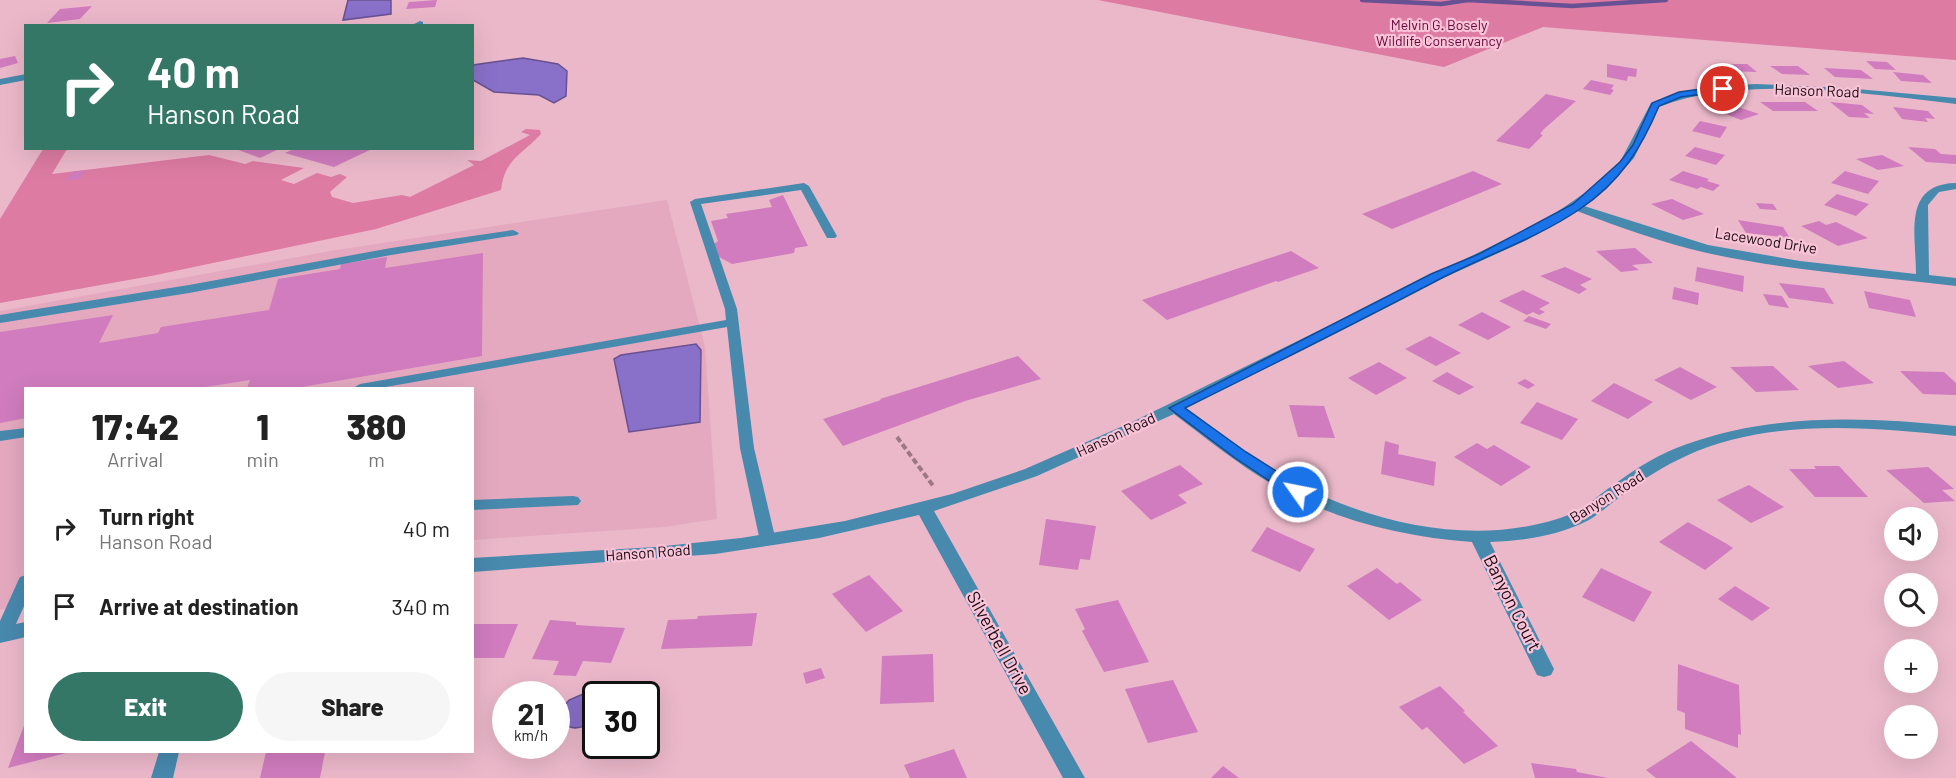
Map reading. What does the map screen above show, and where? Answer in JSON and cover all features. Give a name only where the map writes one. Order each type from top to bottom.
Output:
[{"type":"street","points":[[0,82],[24,77]]},
{"type":"street","name":"Hanson Road","points":[[474,565],[656,553],[768,541],[924,508],[1050,465],[1176,408],[1379,308],[1435,277],[1484,257],[1577,207],[1623,164],[1637,146],[1656,105],[1679,94],[1723,89],[1817,89],[1956,100]]},
{"type":"street","points":[[1923,278],[1922,205],[1926,196],[1935,189],[1956,186]]},
{"type":"street","name":"Lacewood Drive","points":[[1577,207],[1665,238],[1709,249],[1758,258],[1956,282]]},
{"type":"street","name":"Banyon Road","points":[[1176,408],[1240,455],[1298,492],[1336,509],[1383,523],[1479,538],[1548,529],[1580,517],[1611,494],[1680,454],[1732,436],[1838,425],[1893,424],[1956,430]]},
{"type":"street","name":"Silverbell Drive","points":[[924,508],[1074,778]]},
{"type":"street","name":"Banyon Court","points":[[1479,538],[1544,669]]},
{"type":"street","points":[[2,634],[24,629]]},
{"type":"street","points":[[162,778],[169,753]]},
{"type":"lane","points":[[768,541],[747,448],[733,322],[724,287],[695,202],[804,186],[831,236]]},
{"type":"lane","points":[[0,319],[52,308],[186,289],[424,244],[513,233]]},
{"type":"lane","points":[[366,387],[733,322]]},
{"type":"lane","points":[[0,436],[24,432]]},
{"type":"lane","points":[[474,505],[573,501]]},
{"type":"lane","points":[[2,634],[24,585]]},
{"type":"path","points":[[897,437],[936,489]]},
{"type":"shaded area","points":[[348,0],[391,0],[391,14],[343,20]]},
{"type":"shaded area","points":[[523,58],[558,64],[567,71],[566,96],[554,103],[539,95],[494,92],[474,81],[474,65]]},
{"type":"shaded area","points":[[667,200],[705,347],[717,519],[664,527],[474,540],[474,387],[24,387],[24,605],[0,610],[0,311],[336,250]]},
{"type":"shaded area","points":[[696,344],[701,350],[700,422],[629,432],[614,359],[621,355]]},
{"type":"shaded area","points":[[582,694],[582,727],[570,727],[570,700]]},
{"type":"green space","name":"Melvin G. Bosely Wildlife Conservancy","points":[[1098,0],[1956,0],[1956,60],[1543,27],[1444,67]]},
{"type":"green space","points":[[526,129],[540,130],[541,134],[510,164],[501,190],[376,229],[151,276],[0,303],[0,219],[42,150],[66,150],[52,174],[209,155],[245,164],[253,161],[304,168],[281,180],[294,184],[317,173],[331,177],[340,174],[347,177],[330,192],[332,197],[353,203],[402,195],[410,197],[474,165],[467,160],[481,161],[530,135],[521,132]]},
{"type":"building","points":[[437,0],[435,7],[406,9],[409,2]]},
{"type":"building","points":[[92,6],[80,19],[47,23],[60,9]]},
{"type":"building","points":[[15,56],[18,63],[0,68],[0,59]]},
{"type":"building","points":[[1866,61],[1887,62],[1896,70],[1875,69]]},
{"type":"building","points":[[1607,64],[1637,69],[1636,77],[1628,76],[1627,81],[1607,77]]},
{"type":"building","points":[[1717,64],[1747,64],[1757,72],[1727,71]]},
{"type":"building","points":[[1770,66],[1798,66],[1810,75],[1782,74]]},
{"type":"building","points":[[1824,68],[1861,70],[1873,79],[1835,77]]},
{"type":"building","points":[[1893,72],[1923,75],[1932,83],[1901,81]]},
{"type":"building","points":[[1591,80],[1614,85],[1611,89],[1614,90],[1610,95],[1583,89]]},
{"type":"building","points":[[1546,94],[1576,101],[1544,129],[1540,134],[1543,135],[1529,149],[1496,141]]},
{"type":"building","points":[[1760,102],[1805,102],[1818,111],[1773,111]]},
{"type":"building","points":[[1830,102],[1862,105],[1874,114],[1864,113],[1870,118],[1849,117]]},
{"type":"building","points":[[1735,106],[1759,114],[1741,120],[1715,110]]},
{"type":"building","points":[[1893,107],[1928,111],[1935,119],[1925,118],[1928,122],[1902,119]]},
{"type":"building","points":[[1700,121],[1727,127],[1720,138],[1692,131]]},
{"type":"building","points":[[1695,147],[1725,155],[1716,165],[1685,156]]},
{"type":"building","points":[[1908,147],[1935,149],[1941,154],[1956,155],[1956,164],[1926,162]]},
{"type":"building","points":[[238,150],[277,150],[260,158]]},
{"type":"building","points":[[292,150],[370,150],[334,167],[285,153]]},
{"type":"building","points":[[1882,155],[1904,166],[1878,170],[1856,159]]},
{"type":"building","points":[[86,170],[80,179],[65,181],[72,172]]},
{"type":"building","points":[[1473,171],[1502,184],[1392,229],[1362,214]]},
{"type":"building","points":[[1683,171],[1720,185],[1713,191],[1701,187],[1697,189],[1669,180]]},
{"type":"building","points":[[1845,171],[1879,181],[1868,194],[1831,183]]},
{"type":"building","points":[[1837,194],[1869,204],[1856,216],[1824,205]]},
{"type":"building","points":[[783,195],[808,246],[795,248],[794,253],[732,264],[719,257],[714,244],[718,241],[711,221],[728,218],[726,214],[772,207],[769,200]]},
{"type":"building","points":[[1672,199],[1704,214],[1683,220],[1651,204]]},
{"type":"building","points":[[1756,203],[1773,204],[1777,210],[1760,209]]},
{"type":"building","points":[[1738,220],[1783,227],[1790,238],[1746,233]]},
{"type":"building","points":[[1819,221],[1826,225],[1836,222],[1868,238],[1838,246],[1801,226]]},
{"type":"building","points":[[1635,248],[1653,263],[1632,265],[1639,270],[1621,272],[1596,251]]},
{"type":"building","points":[[1291,251],[1319,268],[1167,320],[1142,300]]},
{"type":"building","points":[[483,253],[482,356],[302,387],[247,387],[250,380],[205,387],[24,387],[24,418],[0,423],[0,332],[113,315],[99,343],[158,333],[161,327],[269,310],[278,279],[340,269],[341,264],[387,257],[385,268]]},
{"type":"building","points":[[1565,267],[1592,279],[1580,285],[1587,289],[1579,294],[1540,276]]},
{"type":"building","points":[[1697,267],[1744,276],[1743,292],[1695,281]]},
{"type":"building","points":[[1779,283],[1824,288],[1834,304],[1789,298]]},
{"type":"building","points":[[1674,287],[1699,293],[1698,305],[1672,299]]},
{"type":"building","points":[[1523,290],[1550,303],[1539,309],[1545,312],[1539,315],[1533,312],[1527,315],[1499,301]]},
{"type":"building","points":[[1864,291],[1910,300],[1916,317],[1869,308]]},
{"type":"building","points":[[1763,294],[1782,296],[1789,308],[1769,305]]},
{"type":"building","points":[[1482,312],[1511,327],[1488,340],[1458,325]]},
{"type":"building","points":[[1529,316],[1551,324],[1546,329],[1523,321]]},
{"type":"building","points":[[1430,336],[1461,353],[1436,366],[1405,349]]},
{"type":"building","points":[[1018,356],[1041,379],[965,401],[843,446],[823,419],[880,399]]},
{"type":"building","points":[[1844,361],[1874,383],[1838,388],[1808,366]]},
{"type":"building","points":[[1379,362],[1407,378],[1376,395],[1348,378]]},
{"type":"building","points":[[1773,366],[1799,390],[1756,392],[1730,367]]},
{"type":"building","points":[[1680,367],[1717,387],[1691,400],[1654,380]]},
{"type":"building","points":[[1900,371],[1944,372],[1956,383],[1956,395],[1923,394]]},
{"type":"building","points":[[1447,372],[1474,387],[1459,395],[1432,381]]},
{"type":"building","points":[[1525,379],[1535,385],[1528,389],[1517,383]]},
{"type":"building","points":[[1614,383],[1653,402],[1628,419],[1591,401]]},
{"type":"building","points":[[1537,402],[1578,419],[1562,440],[1520,423]]},
{"type":"building","points":[[1289,405],[1324,406],[1335,438],[1298,437]]},
{"type":"building","points":[[1385,441],[1399,445],[1398,454],[1436,462],[1434,486],[1381,474]]},
{"type":"building","points":[[1477,443],[1487,449],[1494,445],[1531,467],[1501,486],[1454,457]]},
{"type":"building","points":[[1180,465],[1203,484],[1178,495],[1187,503],[1151,520],[1121,491]]},
{"type":"building","points":[[1814,466],[1839,466],[1868,497],[1815,497],[1789,469],[1816,469]]},
{"type":"building","points":[[1928,467],[1954,489],[1942,490],[1955,501],[1924,503],[1886,470]]},
{"type":"building","points":[[1749,485],[1784,507],[1751,523],[1717,500]]},
{"type":"building","points":[[1046,519],[1096,526],[1090,560],[1080,559],[1078,570],[1039,565]]},
{"type":"building","points":[[1688,522],[1733,548],[1705,570],[1659,542]]},
{"type":"building","points":[[1267,527],[1315,549],[1300,572],[1251,551]]},
{"type":"building","points":[[1377,568],[1397,584],[1400,582],[1422,600],[1389,620],[1347,586]]},
{"type":"building","points":[[1601,568],[1652,592],[1634,622],[1582,597]]},
{"type":"building","points":[[869,575],[903,611],[866,632],[832,594]]},
{"type":"building","points":[[1735,586],[1770,608],[1752,621],[1718,599]]},
{"type":"building","points":[[1118,600],[1149,662],[1104,672],[1082,631],[1085,629],[1075,609]]},
{"type":"building","points":[[757,613],[752,646],[661,649],[668,620]]},
{"type":"building","points":[[550,620],[576,622],[576,625],[625,628],[611,663],[583,661],[576,676],[553,675],[559,661],[532,659]]},
{"type":"building","points":[[474,624],[518,624],[504,658],[474,658]]},
{"type":"building","points":[[933,654],[934,702],[880,704],[882,656]]},
{"type":"building","points":[[1678,664],[1739,685],[1741,735],[1738,734],[1738,748],[1685,729],[1685,713],[1677,710]]},
{"type":"building","points":[[821,668],[825,678],[806,684],[803,673]]},
{"type":"building","points":[[1173,680],[1198,732],[1148,743],[1125,689]]},
{"type":"building","points":[[1440,686],[1498,746],[1464,764],[1427,727],[1422,730],[1399,707]]},
{"type":"building","points":[[24,726],[24,753],[66,753],[8,768]]},
{"type":"building","points":[[1691,741],[1737,778],[1656,778],[1646,770]]},
{"type":"building","points":[[954,749],[967,778],[910,778],[904,765]]},
{"type":"building","points":[[266,753],[325,753],[320,778],[260,778]]},
{"type":"building","points":[[1531,763],[1576,769],[1577,772],[1608,778],[1535,778]]},
{"type":"building","points":[[1223,766],[1239,778],[1211,778]]},
{"type":"waterway","points":[[1362,0],[1441,4],[1468,0],[1572,6],[1666,0]]},
{"type":"route","points":[[1298,492],[1240,455],[1176,408],[1379,308],[1435,277],[1484,257],[1577,207],[1623,164],[1637,146],[1649,114],[1656,105],[1664,99],[1679,94],[1723,89]]}]
